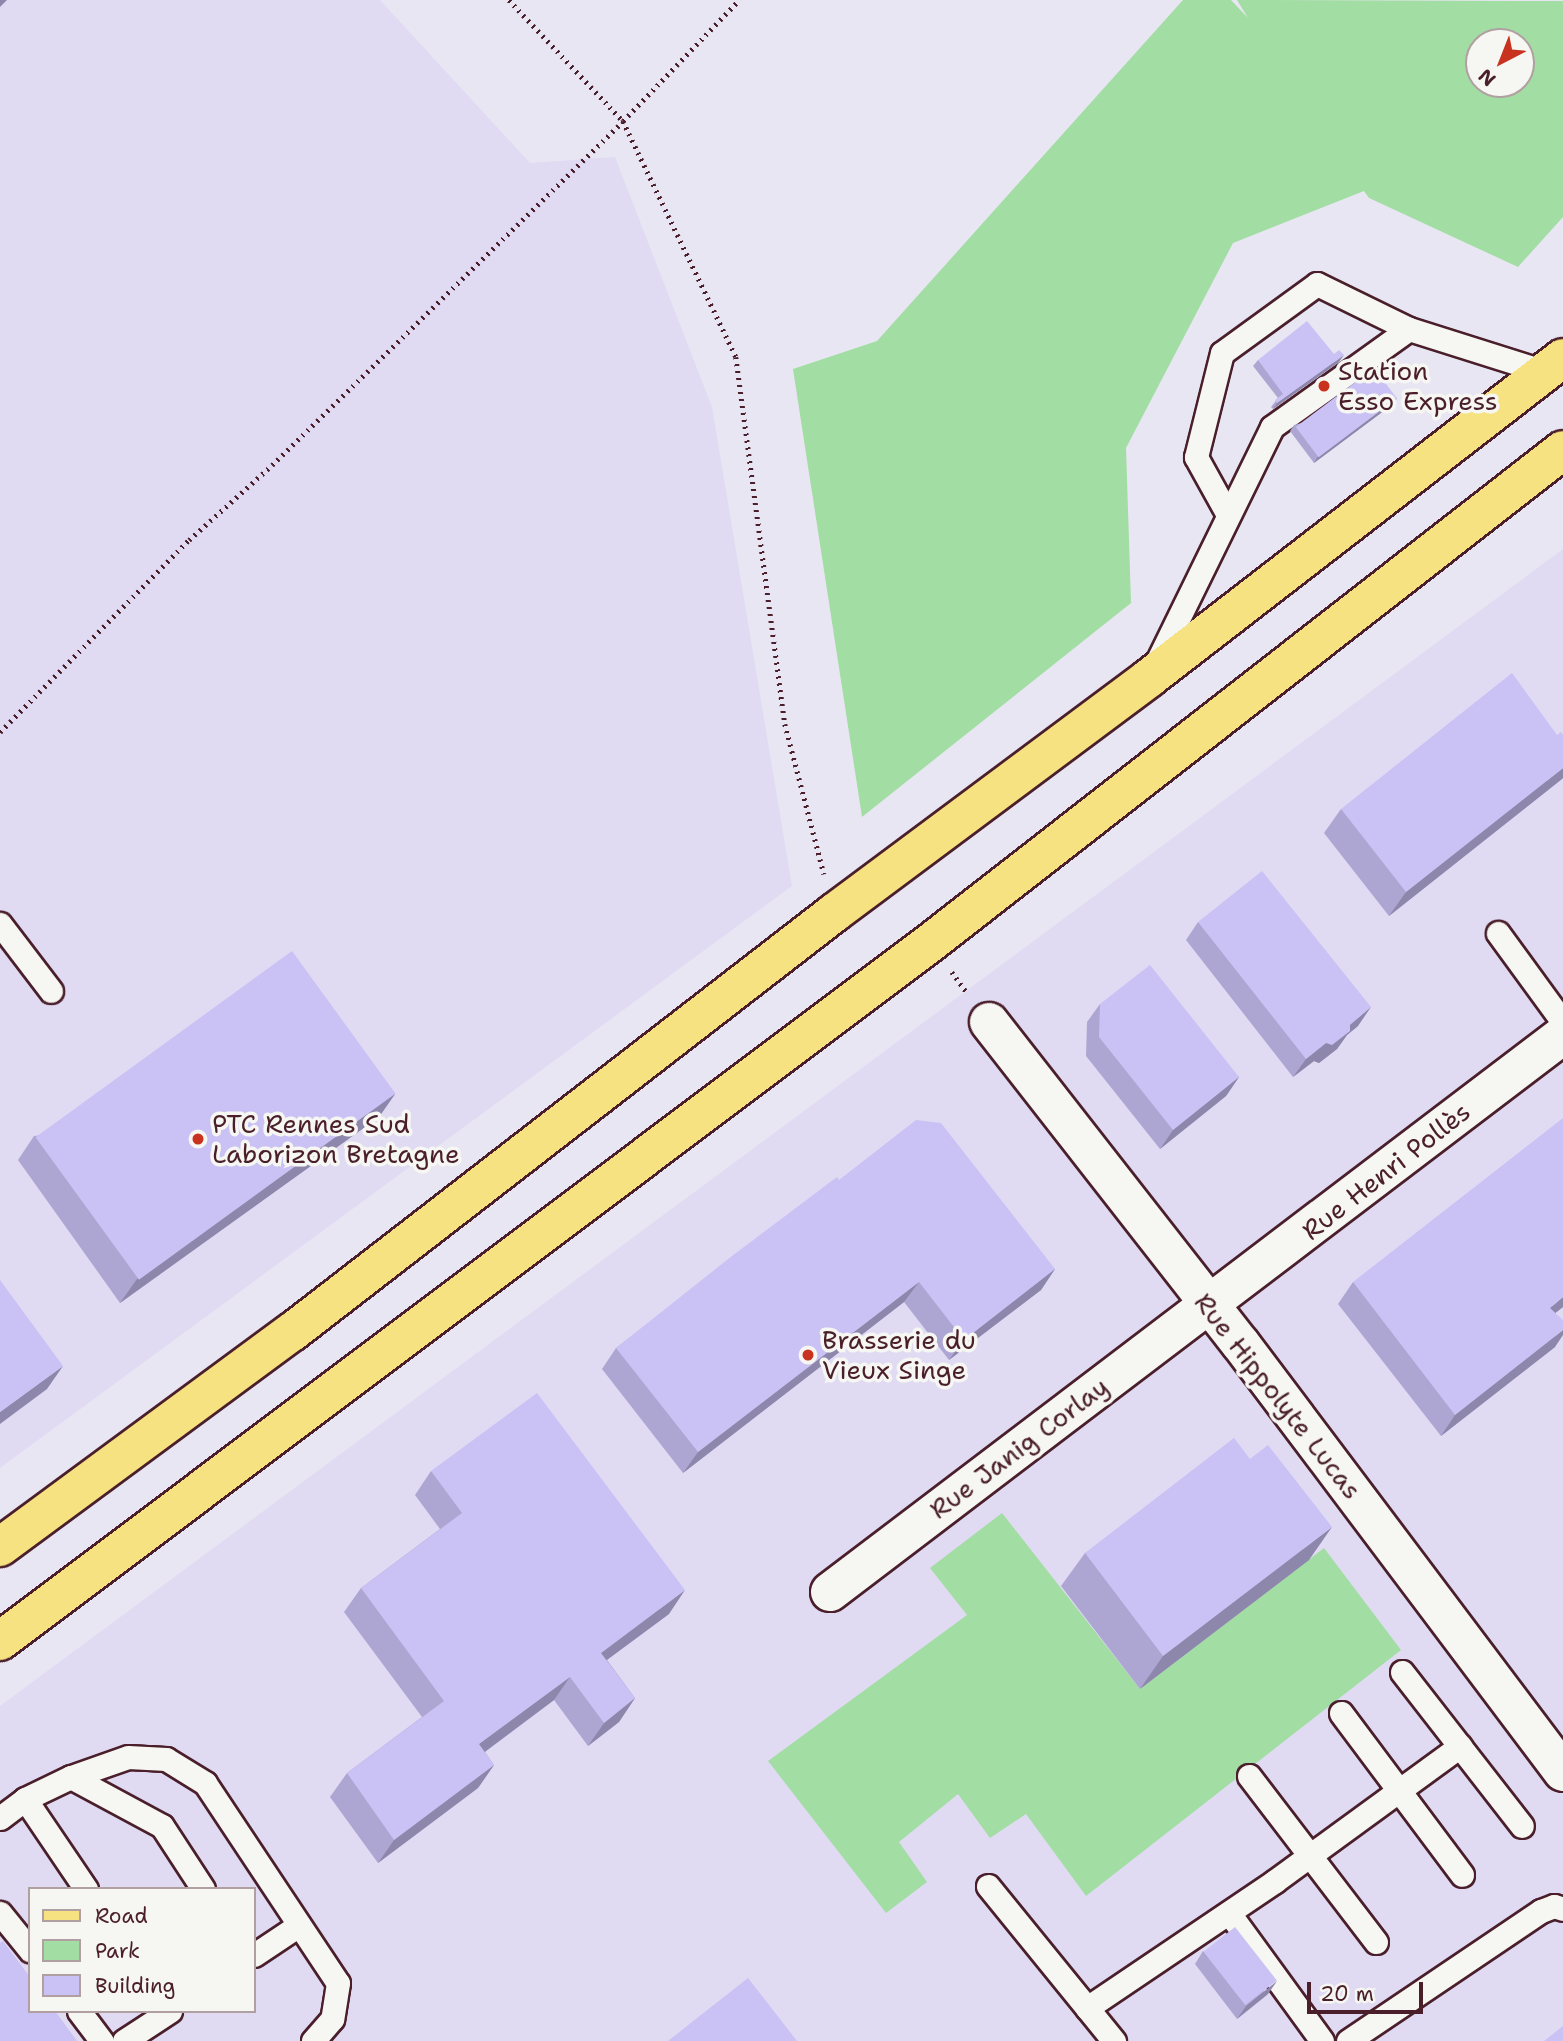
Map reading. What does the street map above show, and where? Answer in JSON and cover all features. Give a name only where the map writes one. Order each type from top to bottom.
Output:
[{"type":"main road","points":[[0,1547],[292,1332],[834,913],[1149,678],[1554,365]]},
{"type":"main road","points":[[0,1641],[930,943],[1563,450]]},
{"type":"street","name":"Rue Hippolyte Lucas","points":[[989,1022],[1563,1772]]},
{"type":"street","name":"Rue Henri Pollès","points":[[1208,1305],[1563,1035]]},
{"type":"street","name":"Rue Janig Corlay","points":[[830,1592],[1208,1305]]},
{"type":"lane","points":[[1227,513],[1196,457],[1222,353],[1317,284],[1409,329],[1554,365]]},
{"type":"lane","points":[[1149,678],[1227,513],[1272,427],[1409,329]]},
{"type":"lane","points":[[0,924],[51,991]]},
{"type":"lane","points":[[1498,933],[1563,1022]]},
{"type":"lane","points":[[1402,1672],[1522,1826]]},
{"type":"lane","points":[[1341,1713],[1462,1875]]},
{"type":"lane","points":[[1087,2008],[1228,1913],[1460,1746]]},
{"type":"lane","points":[[0,1818],[25,1799],[71,1777],[128,1757],[166,1759],[205,1783],[338,1983],[332,2020],[313,2041]]},
{"type":"lane","points":[[1249,1776],[1376,1942]]},
{"type":"lane","points":[[71,1777],[162,1826],[202,1887]]},
{"type":"lane","points":[[25,1799],[85,1887]]},
{"type":"lane","points":[[988,1886],[1114,2041]]},
{"type":"lane","points":[[1348,2041],[1541,1911],[1554,1906],[1563,1909]]},
{"type":"lane","points":[[0,1913],[28,1948]]},
{"type":"lane","points":[[1228,1913],[1322,2041]]},
{"type":"lane","points":[[256,1954],[299,1925]]},
{"type":"lane","points":[[81,2013],[102,2041]]},
{"type":"lane","points":[[124,2041],[167,2013]]},
{"type":"path","points":[[509,0],[623,121],[736,357],[785,724],[834,913]]},
{"type":"path","points":[[0,732],[189,540],[272,465],[623,121],[739,0]]},
{"type":"path","points":[[930,943],[989,1022]]},
{"type":"shaded area","points":[[0,0],[380,0],[530,163],[615,157],[712,407],[792,886],[0,1468]]},
{"type":"shaded area","points":[[1563,549],[1563,2041],[0,2041],[0,1706]]},
{"type":"green space","points":[[1183,0],[1231,0],[1248,18],[1237,0],[1563,1],[1563,217],[1518,267],[1369,198],[1364,191],[1233,243],[1126,448],[1131,603],[862,817],[793,369],[877,341]]},
{"type":"green space","points":[[1002,1513],[1140,1689],[1324,1548],[1401,1650],[1086,1896],[1026,1814],[990,1838],[958,1794],[899,1842],[927,1882],[886,1913],[768,1761],[967,1615],[930,1568]]},
{"type":"building","points":[[1307,321],[1334,354],[1339,350],[1344,355],[1277,403],[1275,400],[1283,394],[1258,360]]},
{"type":"building","points":[[1374,368],[1397,398],[1319,457],[1296,427]]},
{"type":"building","points":[[1512,673],[1557,735],[1561,732],[1563,735],[1563,768],[1406,892],[1341,809]]},
{"type":"building","points":[[1262,871],[1371,1007],[1350,1025],[1350,1031],[1332,1045],[1326,1043],[1306,1059],[1198,922]]},
{"type":"building","name":"PTC Rennes Sud Laborizon Bretagne","points":[[292,951],[395,1093],[139,1280],[36,1137]]},
{"type":"building","points":[[1150,965],[1239,1077],[1173,1130],[1099,1037],[1100,1004]]},
{"type":"building","points":[[1563,1118],[1563,1297],[1550,1308],[1563,1320],[1563,1330],[1455,1415],[1353,1282]]},
{"type":"building","points":[[916,1120],[941,1123],[1055,1269],[964,1340],[919,1282],[698,1452],[616,1348],[732,1256],[837,1177],[839,1180]]},
{"type":"building","points":[[0,1280],[63,1366],[0,1412]]},
{"type":"building","points":[[537,1393],[685,1590],[601,1653],[635,1698],[604,1723],[570,1677],[479,1744],[494,1765],[394,1840],[347,1773],[444,1701],[361,1588],[462,1513],[431,1471]]},
{"type":"building","points":[[1234,1438],[1250,1459],[1268,1445],[1332,1527],[1163,1656],[1085,1553]]},
{"type":"building","points":[[1235,1927],[1277,1981],[1245,2005],[1203,1952]]},
{"type":"building","points":[[3,1941],[28,1974],[28,2013],[56,2013],[77,2041],[0,2041],[0,1943]]},
{"type":"building","points":[[748,1978],[797,2041],[668,2041]]},
{"type":"building","points":[[1563,2026],[1563,2041],[1544,2041]]},
{"type":"place","name":"Station Esso Express","points":[[1324,386]]},
{"type":"place","name":"PTC Rennes Sud Laborizon Bretagne","points":[[198,1139]]},
{"type":"place","name":"Brasserie du Vieux Singe","points":[[808,1355]]}]
